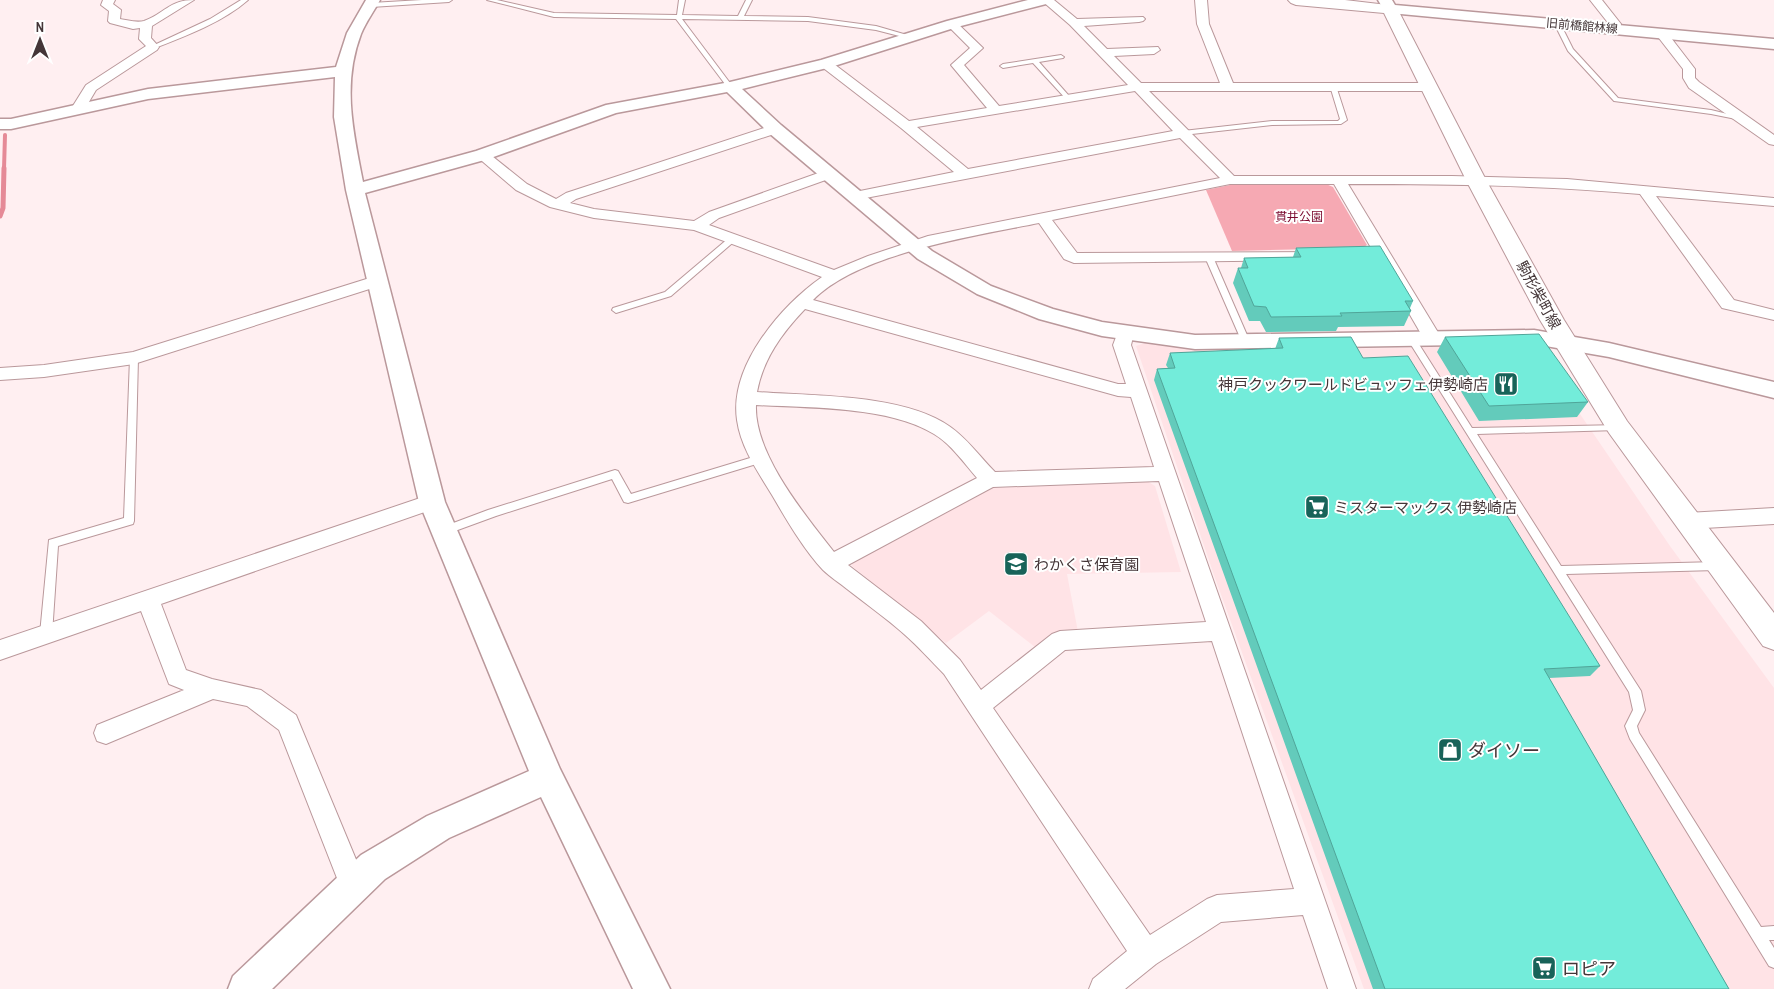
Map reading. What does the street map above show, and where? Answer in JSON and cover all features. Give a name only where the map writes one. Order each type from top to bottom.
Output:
[{"type":"main road","points":[[1296,0],[1388,5]]},
{"type":"main road","name":"駒形柴町線","points":[[1388,5],[1476,180],[1566,343],[1618,427],[1774,637]]},
{"type":"street","points":[[109,0],[106,5],[115,10],[114,21],[133,25],[146,24],[188,0]]},
{"type":"street","points":[[355,190],[482,155],[612,109],[730,87],[826,64],[952,24],[1046,0],[1074,23],[1230,180]]},
{"type":"street","points":[[1201,0],[1204,24],[1228,86]]},
{"type":"street","points":[[1596,0],[1615,24],[1616,29]]},
{"type":"street","points":[[372,3],[354,33],[343,71],[342,117],[355,190],[376,281],[432,502],[548,778],[652,989]]},
{"type":"street","name":"旧前橋館林線","points":[[1388,5],[1774,44]]},
{"type":"street","points":[[1074,23],[1139,19]]},
{"type":"street","points":[[78,109],[91,88],[153,47],[144,39],[146,24]]},
{"type":"street","points":[[952,24],[977,48],[957,65],[996,110]]},
{"type":"street","points":[[1661,33],[1689,69],[1689,78],[1694,84],[1774,141]]},
{"type":"street","points":[[1103,53],[1154,50]]},
{"type":"street","points":[[826,64],[906,125],[964,173]]},
{"type":"street","points":[[0,124],[11,124],[166,91],[343,71]]},
{"type":"street","points":[[906,125],[1137,86],[1429,87]]},
{"type":"street","points":[[730,87],[775,129],[913,246],[965,280],[1004,298],[1073,322],[1125,333],[1195,342],[1534,337],[1609,350],[1774,390]]},
{"type":"street","points":[[559,204],[571,196],[775,129]]},
{"type":"street","points":[[855,196],[964,173],[1183,133]]},
{"type":"street","points":[[482,155],[522,188],[536,196],[559,204],[580,211],[697,226],[819,269],[833,276]]},
{"type":"street","points":[[697,226],[714,215],[829,174]]},
{"type":"street","points":[[1146,954],[952,668],[938,651],[913,628],[831,564],[794,515],[760,459],[746,418],[747,398],[758,359],[781,324],[800,302],[822,282],[833,276],[928,241],[1230,180],[1476,180],[1567,183],[1767,201],[1774,213]]},
{"type":"street","points":[[1339,181],[1433,339]]},
{"type":"street","points":[[1644,190],[1728,304],[1774,315]]},
{"type":"street","points":[[1043,218],[1070,256],[1074,258],[1332,255]]},
{"type":"street","points":[[1362,254],[1382,254]]},
{"type":"street","points":[[0,374],[44,371],[134,358],[376,281]]},
{"type":"street","points":[[800,302],[1118,390],[1139,392]]},
{"type":"street","points":[[1125,333],[1122,345],[1342,989]]},
{"type":"street","points":[[747,398],[866,408],[919,418],[942,430],[990,480]]},
{"type":"street","points":[[831,564],[990,480],[1165,474]]},
{"type":"street","points":[[0,650],[432,502]]},
{"type":"street","points":[[1687,521],[1774,516]]},
{"type":"street","points":[[148,599],[177,677],[212,688],[253,697],[288,723],[354,886]]},
{"type":"street","points":[[978,706],[1060,641],[1220,631]]},
{"type":"street","points":[[106,733],[212,688]]},
{"type":"street","points":[[246,989],[373,867],[438,827],[548,778]]},
{"type":"street","points":[[1104,989],[1146,954],[1217,909],[1312,902]]},
{"type":"lane","points":[[153,47],[228,12],[245,0]]},
{"type":"lane","points":[[372,3],[448,0]]},
{"type":"lane","points":[[490,0],[554,15],[742,16],[825,20],[876,28],[911,37]]},
{"type":"lane","points":[[682,0],[679,15],[694,41],[730,87]]},
{"type":"lane","points":[[742,16],[750,0]]},
{"type":"lane","points":[[1557,23],[1570,50],[1616,100],[1711,112],[1742,118]]},
{"type":"lane","points":[[1003,66],[1062,56]]},
{"type":"lane","points":[[1034,62],[1068,98]]},
{"type":"lane","points":[[1183,133],[1272,122],[1339,123],[1344,120],[1333,86]]},
{"type":"lane","points":[[616,310],[668,294],[733,239]]},
{"type":"lane","points":[[1209,257],[1246,342]]},
{"type":"lane","points":[[1412,340],[1635,691],[1639,710],[1631,726],[1634,735],[1774,961]]},
{"type":"lane","points":[[46,634],[53,543],[129,521],[134,358]]},
{"type":"lane","points":[[1469,431],[1618,427]]},
{"type":"lane","points":[[443,531],[492,513],[615,474],[628,498],[760,459]]},
{"type":"lane","points":[[1558,570],[1720,566]]},
{"type":"lane","points":[[1757,934],[1774,933]]},
{"type":"shaded area","points":[[1145,343],[1202,350],[1404,348],[1528,344],[1535,348],[1670,546],[1774,688],[1774,989],[1364,989],[1215,578],[1136,346]]},
{"type":"shaded area","name":"わかくさ保育園","points":[[1147,481],[1155,486],[1181,572],[1067,574],[1078,632],[1057,632],[1035,647],[989,611],[946,643],[852,566],[852,561],[993,488]]},
{"type":"green space","name":"貫井公園","points":[[1235,184],[1326,184],[1333,187],[1367,245],[1362,248],[1232,251],[1206,190]]},
{"type":"building","points":[[1380,246],[1413,301],[1405,301],[1411,311],[1340,313],[1342,316],[1271,317],[1266,307],[1254,306],[1238,268],[1248,268],[1244,258],[1301,257],[1296,248]]},
{"type":"building","name":"神戸クックワールドビュッフェ伊勢崎店","points":[[1539,334],[1588,402],[1489,406],[1445,337]]},
{"type":"building","points":[[1351,337],[1363,358],[1408,356],[1600,666],[1544,669],[1729,989],[1385,989],[1157,369],[1175,368],[1170,353],[1283,348],[1279,338]]},
{"type":"waterway","points":[[4,169],[5,135]]},
{"type":"waterway","points":[[0,216],[3,208],[4,168]]},
{"type":"place","name":"神戸クックワールドビュッフェ伊勢崎店","points":[[1506,384]]},
{"type":"place","name":"ミスターマックス 伊勢崎店","points":[[1317,507]]},
{"type":"place","name":"わかくさ保育園","points":[[1016,564]]},
{"type":"place","name":"ダイソー","points":[[1450,750]]},
{"type":"place","name":"ロピア","points":[[1544,968]]}]
